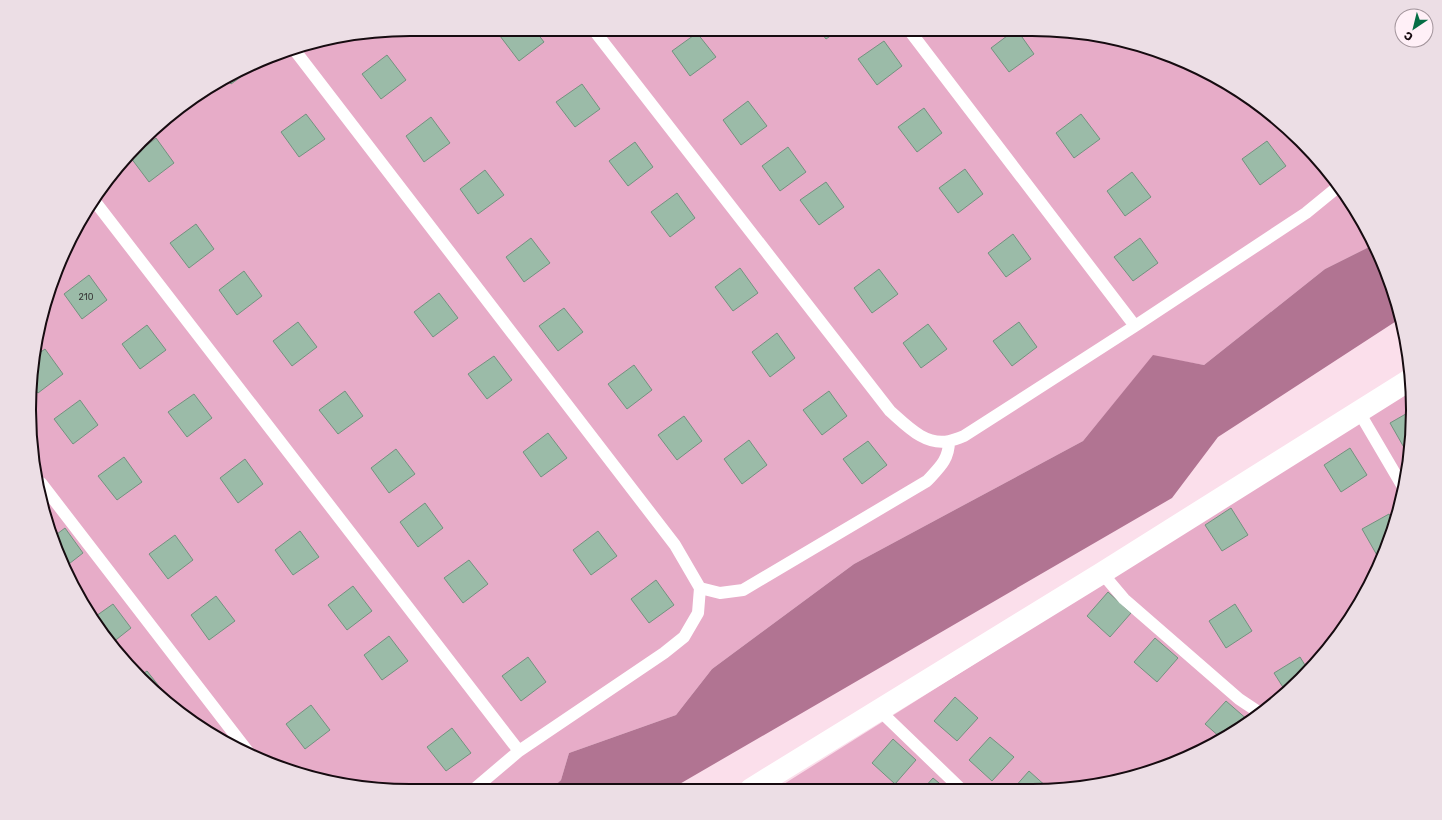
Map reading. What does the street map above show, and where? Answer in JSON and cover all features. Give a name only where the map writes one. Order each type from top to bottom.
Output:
[{"type":"street","points":[[759,784],[1405,384]]},
{"type":"lane","points":[[598,36],[890,411],[912,430],[930,441],[948,442],[964,436],[1135,326],[1306,213],[1334,190]]},
{"type":"lane","points":[[914,36],[1135,326]]},
{"type":"lane","points":[[297,54],[675,545],[700,588],[698,612],[684,637],[664,653],[520,751],[480,784]]},
{"type":"lane","points":[[97,205],[520,751]]},
{"type":"lane","points":[[1359,412],[1399,481]]},
{"type":"lane","points":[[700,588],[720,593],[743,590],[927,481],[943,464],[948,451],[948,442]]},
{"type":"lane","points":[[44,487],[241,743]]},
{"type":"lane","points":[[1102,572],[1124,599],[1239,699],[1256,710]]},
{"type":"lane","points":[[879,710],[956,784]]},
{"type":"shaded area","points":[[410,36],[1056,37],[1081,39],[1129,49],[1175,64],[1219,86],[1260,113],[1279,129],[1313,163],[1329,182],[1356,223],[1368,247],[1325,269],[1204,365],[1153,356],[1083,441],[854,564],[712,669],[676,715],[569,753],[561,780],[557,784],[410,784],[361,781],[313,771],[267,756],[223,734],[202,721],[163,691],[129,657],[113,638],[86,597],[64,553],[56,530],[43,483],[39,459],[36,410],[39,361],[43,337],[64,267],[86,223],[99,202],[129,163],[163,129],[182,113],[223,86],[267,64],[313,49],[361,39]]},
{"type":"shaded area","points":[[1368,247],[1378,267],[1395,322],[1218,437],[1172,498],[680,784],[557,784],[561,780],[569,753],[676,715],[712,669],[854,564],[1083,441],[1153,355],[1204,365],[1325,269]]},
{"type":"shaded area","points":[[1405,392],[1405,434],[1399,483],[1378,553],[1356,597],[1329,638],[1313,657],[1279,691],[1240,721],[1219,734],[1175,756],[1129,771],[1081,781],[1032,784],[784,784]]},
{"type":"building","points":[[500,36],[539,36],[544,42],[519,61]]},
{"type":"building","points":[[693,36],[699,36],[716,57],[690,76],[672,51]]},
{"type":"building","points":[[824,36],[830,36],[826,39]]},
{"type":"building","points":[[1007,36],[1021,36],[1034,54],[1009,72],[991,48]]},
{"type":"building","points":[[884,41],[902,66],[877,85],[858,59]]},
{"type":"building","points":[[387,55],[406,80],[381,99],[362,74]]},
{"type":"building","points":[[241,77],[231,84],[230,82]]},
{"type":"building","points":[[582,84],[600,109],[575,127],[556,102]]},
{"type":"building","points":[[748,101],[767,126],[741,145],[723,120]]},
{"type":"building","points":[[924,108],[942,133],[917,152],[898,127]]},
{"type":"building","points":[[306,114],[325,139],[299,157],[281,132]]},
{"type":"building","points":[[1081,114],[1100,139],[1074,158],[1056,133]]},
{"type":"building","points":[[431,117],[450,143],[424,162],[406,136]]},
{"type":"building","points":[[156,138],[174,163],[149,182],[132,160]]},
{"type":"building","points":[[1267,141],[1286,166],[1260,185],[1242,159]]},
{"type":"building","points":[[635,142],[653,167],[628,186],[609,161]]},
{"type":"building","points":[[788,147],[806,172],[780,191],[762,166]]},
{"type":"building","points":[[965,169],[983,194],[958,213],[939,188]]},
{"type":"building","points":[[485,170],[504,195],[478,214],[460,189]]},
{"type":"building","points":[[1132,172],[1151,197],[1125,216],[1107,191]]},
{"type":"building","points":[[826,182],[844,207],[819,225],[800,200]]},
{"type":"building","points":[[677,193],[695,218],[670,237],[651,212]]},
{"type":"building","points":[[196,224],[214,249],[189,268],[170,243]]},
{"type":"building","points":[[1013,234],[1031,259],[1006,277],[988,253]]},
{"type":"building","points":[[531,238],[550,263],[524,282],[506,257]]},
{"type":"building","points":[[1140,238],[1158,263],[1133,281],[1114,257]]},
{"type":"building","points":[[740,268],[758,293],[733,311],[715,287]]},
{"type":"building","points":[[879,269],[898,294],[872,313],[854,288]]},
{"type":"building","points":[[244,271],[262,296],[237,315],[219,290]]},
{"type":"building","points":[[89,275],[107,300],[82,319],[64,294]]},
{"type":"building","points":[[439,293],[458,318],[433,337],[414,312]]},
{"type":"building","points":[[564,308],[583,332],[558,351],[539,326]]},
{"type":"building","points":[[298,322],[317,347],[292,366],[273,341]]},
{"type":"building","points":[[1019,322],[1037,347],[1012,366],[993,341]]},
{"type":"building","points":[[928,324],[947,349],[921,368],[903,343]]},
{"type":"building","points":[[147,325],[166,350],[140,369],[122,344]]},
{"type":"building","points":[[777,333],[795,358],[770,377],[752,352]]},
{"type":"building","points":[[45,349],[63,374],[38,393],[37,386],[40,352]]},
{"type":"building","points":[[494,356],[512,380],[487,399],[468,374]]},
{"type":"building","points":[[634,365],[652,390],[627,409],[608,384]]},
{"type":"building","points":[[345,391],[363,416],[338,434],[319,410]]},
{"type":"building","points":[[829,391],[847,416],[822,435],[803,410]]},
{"type":"building","points":[[194,394],[212,418],[187,437],[168,412]]},
{"type":"building","points":[[80,400],[98,425],[73,444],[54,419]]},
{"type":"building","points":[[1406,414],[1404,447],[1390,423]]},
{"type":"building","points":[[684,416],[702,441],[677,460],[658,435]]},
{"type":"building","points":[[548,433],[567,458],[541,477],[523,452]]},
{"type":"building","points":[[749,440],[767,465],[742,484],[724,459]]},
{"type":"building","points":[[868,441],[887,465],[862,484],[843,459]]},
{"type":"building","points":[[1350,448],[1367,475],[1341,492],[1324,465]]},
{"type":"building","points":[[396,449],[415,474],[389,493],[371,468]]},
{"type":"building","points":[[124,457],[142,482],[117,500],[98,476]]},
{"type":"building","points":[[245,459],[263,484],[238,503],[220,478]]},
{"type":"building","points":[[425,503],[443,528],[418,547],[400,522]]},
{"type":"building","points":[[1231,508],[1248,535],[1222,551],[1205,525]]},
{"type":"building","points":[[1389,514],[1390,516],[1377,555],[1362,529]]},
{"type":"building","points":[[65,528],[83,553],[69,564],[64,553],[57,534]]},
{"type":"building","points":[[300,531],[319,557],[293,575],[275,550]]},
{"type":"building","points":[[598,531],[617,556],[591,575],[573,550]]},
{"type":"building","points":[[175,535],[193,560],[168,579],[149,554]]},
{"type":"building","points":[[469,560],[488,584],[463,603],[444,578]]},
{"type":"building","points":[[656,580],[674,605],[649,623],[631,599]]},
{"type":"building","points":[[353,586],[372,611],[347,630],[328,605]]},
{"type":"building","points":[[1108,592],[1131,613],[1110,637],[1087,616]]},
{"type":"building","points":[[216,596],[235,621],[209,640],[191,615]]},
{"type":"building","points":[[113,604],[131,628],[115,641],[97,615]]},
{"type":"building","points":[[1235,604],[1252,631],[1226,648],[1209,621]]},
{"type":"building","points":[[389,636],[408,661],[382,680],[364,655]]},
{"type":"building","points":[[1155,638],[1178,658],[1157,682],[1134,662]]},
{"type":"building","points":[[528,657],[546,682],[521,701],[502,676]]},
{"type":"building","points":[[1300,657],[1305,665],[1283,687],[1274,673]]},
{"type":"building","points":[[147,671],[162,690],[146,674],[145,673]]},
{"type":"building","points":[[955,697],[978,718],[957,741],[934,721]]},
{"type":"building","points":[[1226,701],[1245,718],[1217,735],[1205,724]]},
{"type":"building","points":[[311,705],[330,730],[305,749],[286,724]]},
{"type":"building","points":[[452,728],[471,753],[446,771],[427,747]]},
{"type":"building","points":[[990,737],[1014,757],[992,781],[969,760]]},
{"type":"building","points":[[893,739],[916,760],[895,784],[872,763]]},
{"type":"building","points":[[1029,771],[1043,784],[1032,784],[1018,784]]},
{"type":"building","points":[[933,778],[940,784],[928,784]]}]
